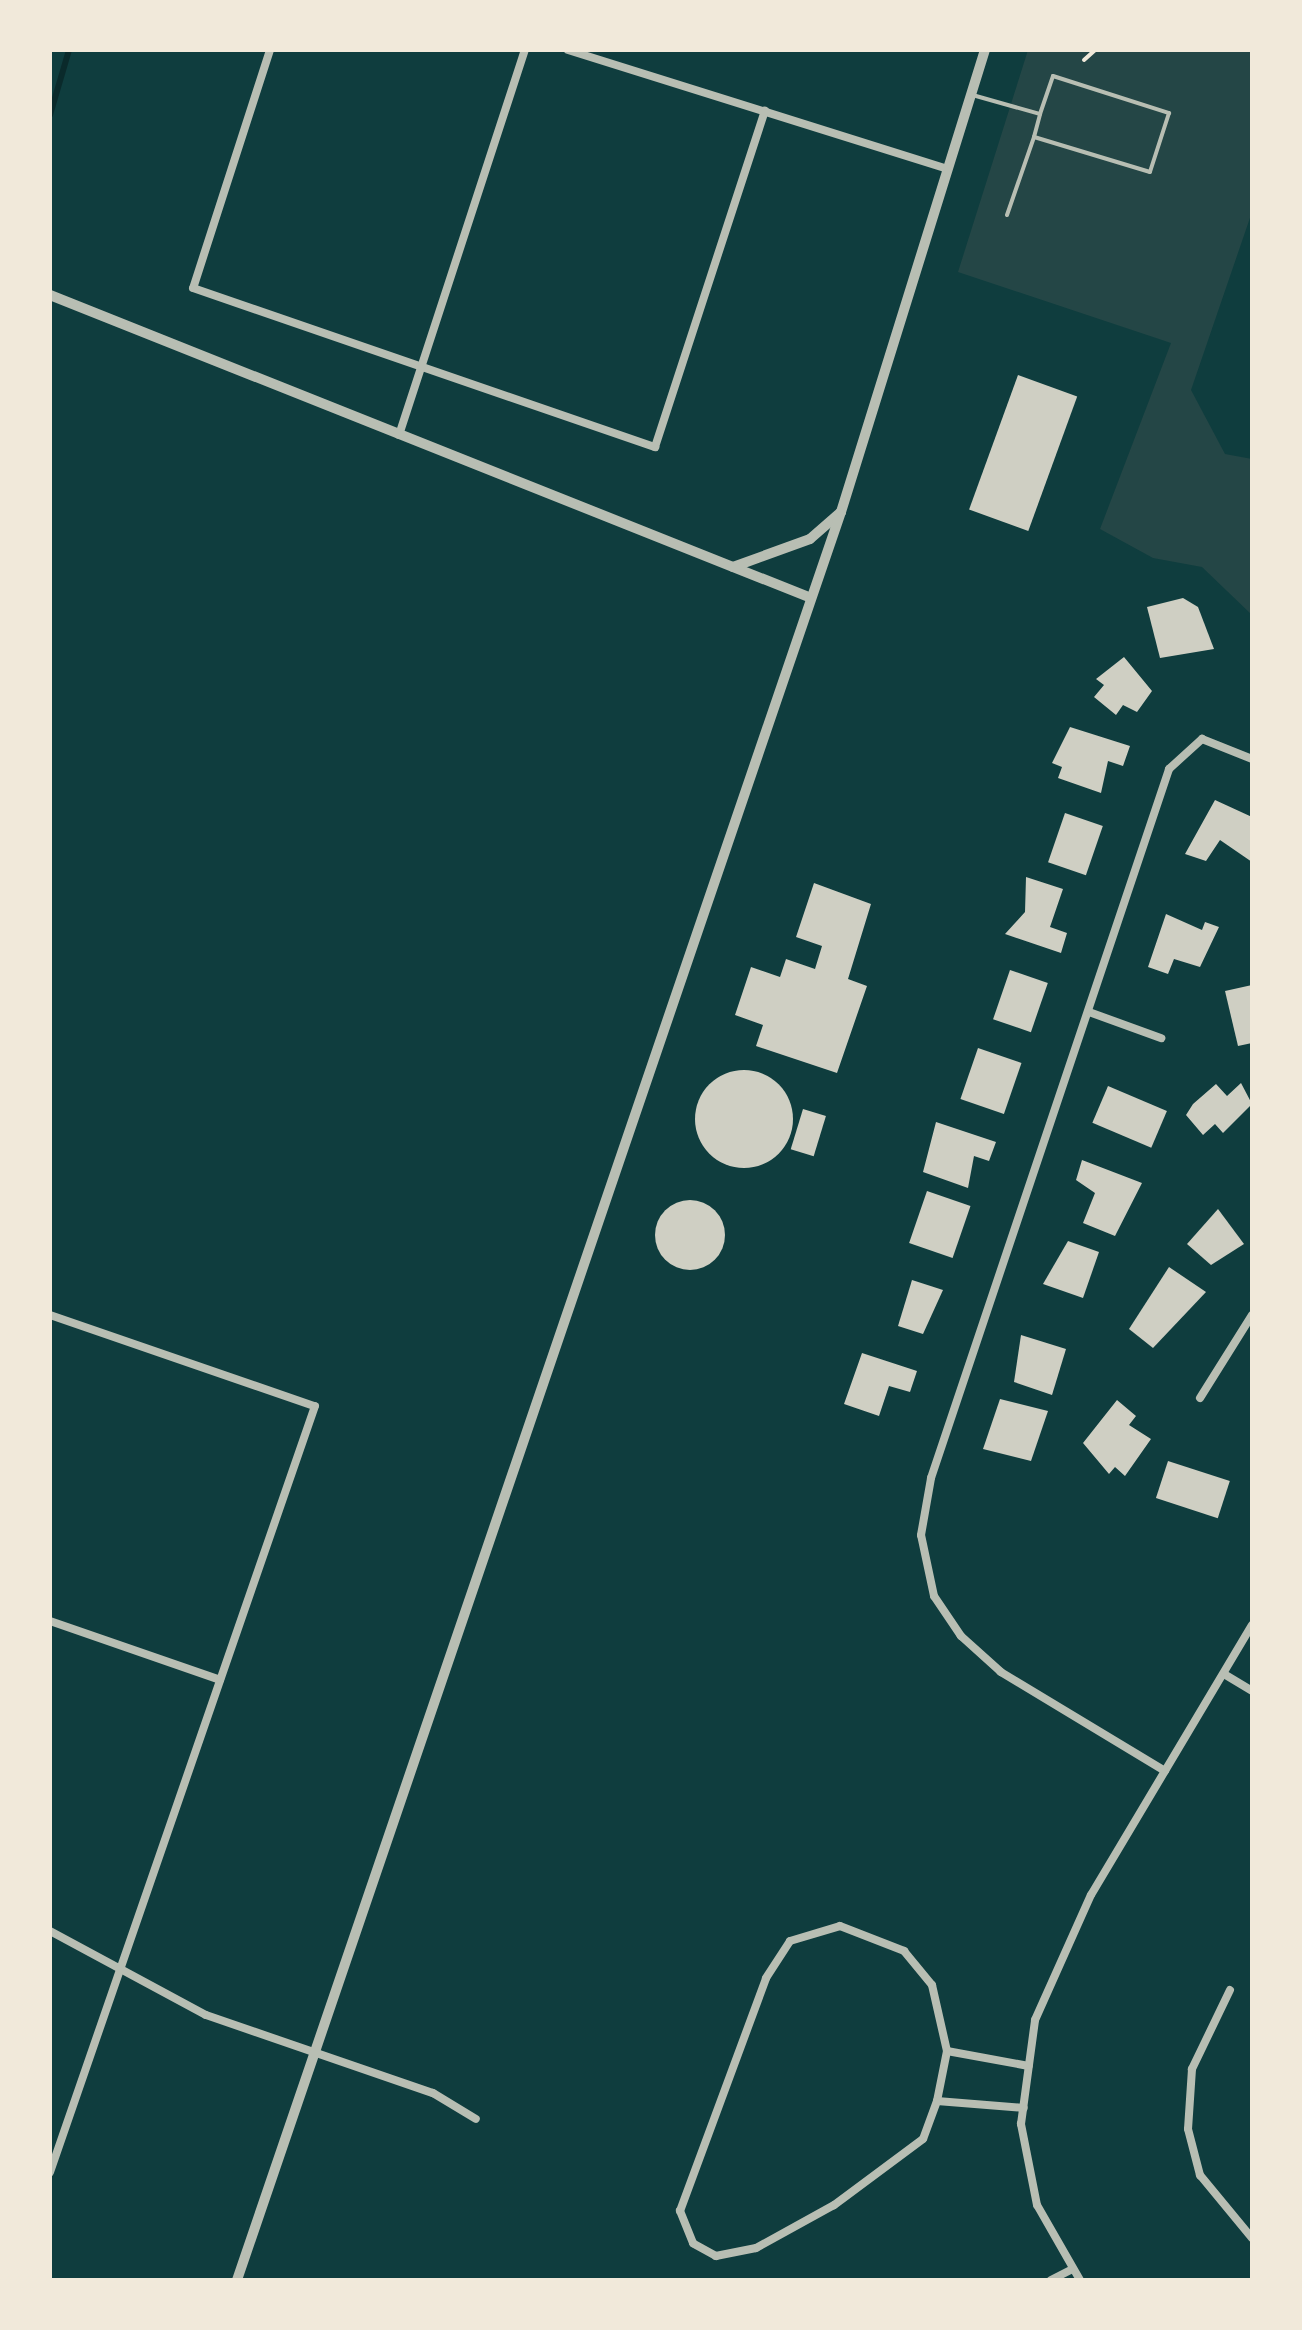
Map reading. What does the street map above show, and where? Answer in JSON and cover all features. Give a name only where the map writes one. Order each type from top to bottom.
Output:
[{"type":"street","points":[[270,50],[193,288],[422,372],[655,447],[765,111]]},
{"type":"street","points":[[399,436],[525,50]]},
{"type":"street","points":[[568,50],[948,168]]},
{"type":"street","points":[[238,2280],[841,512],[985,50]]},
{"type":"street","points":[[50,295],[811,598]]},
{"type":"street","points":[[731,568],[810,539],[841,512]]},
{"type":"street","points":[[1164,1771],[1002,1672],[961,1636],[934,1596],[921,1535],[934,1466],[1169,769],[1202,739],[1252,759]]},
{"type":"street","points":[[1089,1012],[1161,1038]]},
{"type":"street","points":[[50,1315],[314,1406],[50,2172]]},
{"type":"street","points":[[1200,1398],[1252,1315]]},
{"type":"street","points":[[50,1621],[220,1680]]},
{"type":"street","points":[[1080,2280],[1036,2205],[1024,2108],[1029,2066],[1056,1965],[1164,1771],[1252,1625]]},
{"type":"street","points":[[1224,1674],[1252,1690]]},
{"type":"street","points":[[840,1926],[904,1951],[932,1986],[947,2051],[937,2100],[922,2139],[834,2205],[756,2248],[716,2256],[694,2243],[680,2211],[766,1978],[790,1941],[840,1926]]},
{"type":"street","points":[[50,1931],[206,2015],[433,2092],[476,2119]]},
{"type":"street","points":[[1230,1990],[1192,2070],[1188,2129],[1200,2175],[1252,2238]]},
{"type":"street","points":[[947,2051],[1029,2066]]},
{"type":"street","points":[[937,2100],[1024,2108]]},
{"type":"street","points":[[1051,2280],[1072,2270]]},
{"type":"lane","points":[[1007,215],[1053,76],[1169,113],[1150,172],[1034,137]]},
{"type":"lane","points":[[971,94],[1040,114]]},
{"type":"path","points":[[1084,60],[1095,50]]},
{"type":"shaded area","points":[[1028,50],[1252,50],[1252,212],[1191,390],[1225,454],[1252,459],[1252,615],[1202,567],[1153,558],[1100,529],[1171,343],[958,272]]},
{"type":"building","points":[[1018,375],[1077,397],[1028,531],[969,509]]},
{"type":"building","points":[[1183,598],[1198,607],[1214,649],[1160,658],[1147,607]]},
{"type":"building","points":[[1124,657],[1152,691],[1137,712],[1123,705],[1116,715],[1094,697],[1104,685],[1096,679]]},
{"type":"building","points":[[1070,727],[1130,746],[1123,766],[1108,761],[1101,793],[1058,778],[1062,767],[1052,763]]},
{"type":"building","points":[[1215,800],[1252,817],[1252,862],[1220,840],[1206,861],[1185,854]]},
{"type":"building","points":[[1065,813],[1103,826],[1086,875],[1048,862]]},
{"type":"building","points":[[1026,877],[1063,889],[1050,927],[1067,933],[1061,953],[1005,934],[1025,912]]},
{"type":"building","points":[[814,883],[871,904],[848,979],[867,986],[837,1073],[756,1046],[763,1025],[735,1015],[751,967],[780,977],[786,959],[815,969],[822,946],[796,937]]},
{"type":"building","points":[[1166,914],[1202,930],[1205,922],[1219,927],[1200,967],[1174,959],[1168,974],[1148,967]]},
{"type":"building","points":[[1010,970],[1048,983],[1031,1032],[993,1019]]},
{"type":"building","points":[[1252,985],[1252,1043],[1238,1046],[1225,991]]},
{"type":"building","points":[[978,1048],[1021,1063],[1004,1114],[960,1099]]},
{"type":"building","points":[[744,1070],[763,1074],[779,1084],[789,1100],[793,1119],[789,1138],[779,1154],[763,1164],[744,1168],[725,1164],[709,1154],[699,1138],[695,1119],[699,1100],[709,1084],[725,1074]]},
{"type":"building","points":[[1241,1083],[1252,1104],[1223,1133],[1215,1124],[1203,1135],[1186,1115],[1193,1104],[1216,1084],[1227,1096]]},
{"type":"building","points":[[1108,1086],[1167,1111],[1151,1148],[1092,1123]]},
{"type":"building","points":[[803,1109],[826,1116],[814,1156],[791,1149]]},
{"type":"building","points":[[936,1122],[996,1142],[989,1161],[974,1156],[968,1188],[923,1172]]},
{"type":"building","points":[[1082,1160],[1142,1183],[1115,1236],[1083,1223],[1095,1193],[1076,1180]]},
{"type":"building","points":[[927,1191],[970,1206],[953,1258],[909,1243]]},
{"type":"building","points":[[690,1200],[704,1202],[715,1210],[723,1221],[723,1249],[715,1260],[704,1268],[690,1270],[676,1268],[665,1260],[657,1249],[655,1235],[657,1221],[665,1210],[676,1202]]},
{"type":"building","points":[[1218,1209],[1244,1244],[1211,1265],[1187,1244]]},
{"type":"building","points":[[1068,1241],[1099,1252],[1083,1298],[1043,1284]]},
{"type":"building","points":[[1169,1267],[1206,1292],[1153,1348],[1129,1329]]},
{"type":"building","points":[[912,1280],[943,1290],[923,1334],[898,1326]]},
{"type":"building","points":[[1021,1335],[1066,1349],[1052,1395],[1014,1382]]},
{"type":"building","points":[[862,1353],[917,1371],[910,1392],[889,1386],[879,1416],[844,1404]]},
{"type":"building","points":[[1000,1399],[1048,1411],[1031,1461],[983,1449]]},
{"type":"building","points":[[1117,1400],[1136,1416],[1129,1425],[1151,1439],[1125,1476],[1115,1467],[1109,1474],[1083,1443]]},
{"type":"building","points":[[1168,1461],[1230,1481],[1218,1518],[1156,1498]]},
{"type":"waterway","points":[[50,115],[69,50]]}]
